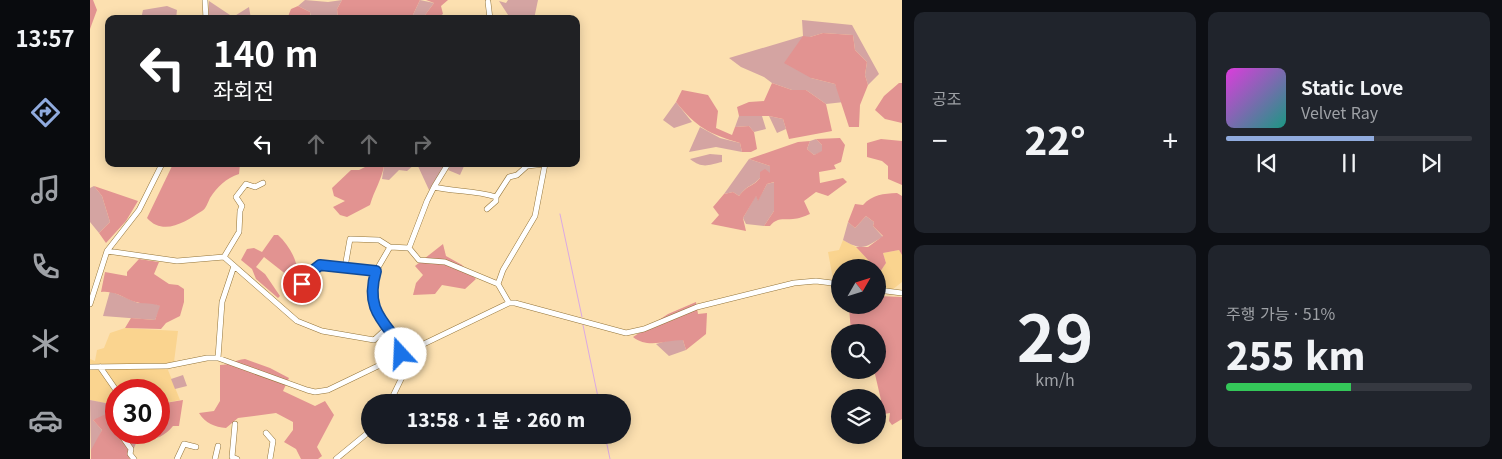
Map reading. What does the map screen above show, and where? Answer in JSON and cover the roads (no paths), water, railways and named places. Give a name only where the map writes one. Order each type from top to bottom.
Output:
[{"type":"street","points":[[204,0],[206,15]]},
{"type":"street","points":[[488,2],[490,15]]},
{"type":"street","points":[[90,304],[107,251],[139,210],[160,167]]},
{"type":"street","points":[[410,248],[427,201],[446,167]]},
{"type":"street","points":[[487,209],[496,200],[509,177],[517,175],[524,167]]},
{"type":"street","points":[[498,284],[503,270],[535,216],[544,167]]},
{"type":"street","points":[[224,257],[239,232],[242,206],[236,197],[246,184],[255,187],[263,183]]},
{"type":"street","points":[[434,187],[449,190],[479,191],[496,197]]},
{"type":"street","points":[[345,267],[350,239],[379,240],[390,247],[410,248]]},
{"type":"street","points":[[390,247],[376,271],[371,288],[374,308],[386,328],[393,333],[406,353],[408,367],[394,394]]},
{"type":"street","points":[[410,248],[419,260],[445,262],[498,284],[510,303]]},
{"type":"street","points":[[107,251],[177,261],[224,257],[297,321],[310,326],[374,340],[386,328]]},
{"type":"street","points":[[298,290],[306,276],[320,265],[376,271]]},
{"type":"street","points":[[218,358],[222,302],[234,266]]},
{"type":"street","points":[[90,367],[167,366],[218,358],[307,390],[322,392],[510,303],[626,333],[644,329],[697,307],[794,283],[816,281],[831,283]]},
{"type":"street","points":[[886,291],[902,293]]},
{"type":"street","points":[[100,367],[108,379]]},
{"type":"street","points":[[235,424],[232,457],[237,459]]},
{"type":"street","points":[[266,433],[273,441],[270,459]]},
{"type":"street","points":[[336,459],[361,440]]},
{"type":"street","points":[[128,444],[131,448],[131,456],[134,459]]},
{"type":"street","points":[[177,459],[184,444],[196,447]]},
{"type":"street","points":[[214,459],[218,446]]},
{"type":"waterway","points":[[560,214],[582,317]]},
{"type":"waterway","points":[[583,325],[597,394]]},
{"type":"waterway","points":[[607,444],[610,459]]}]
